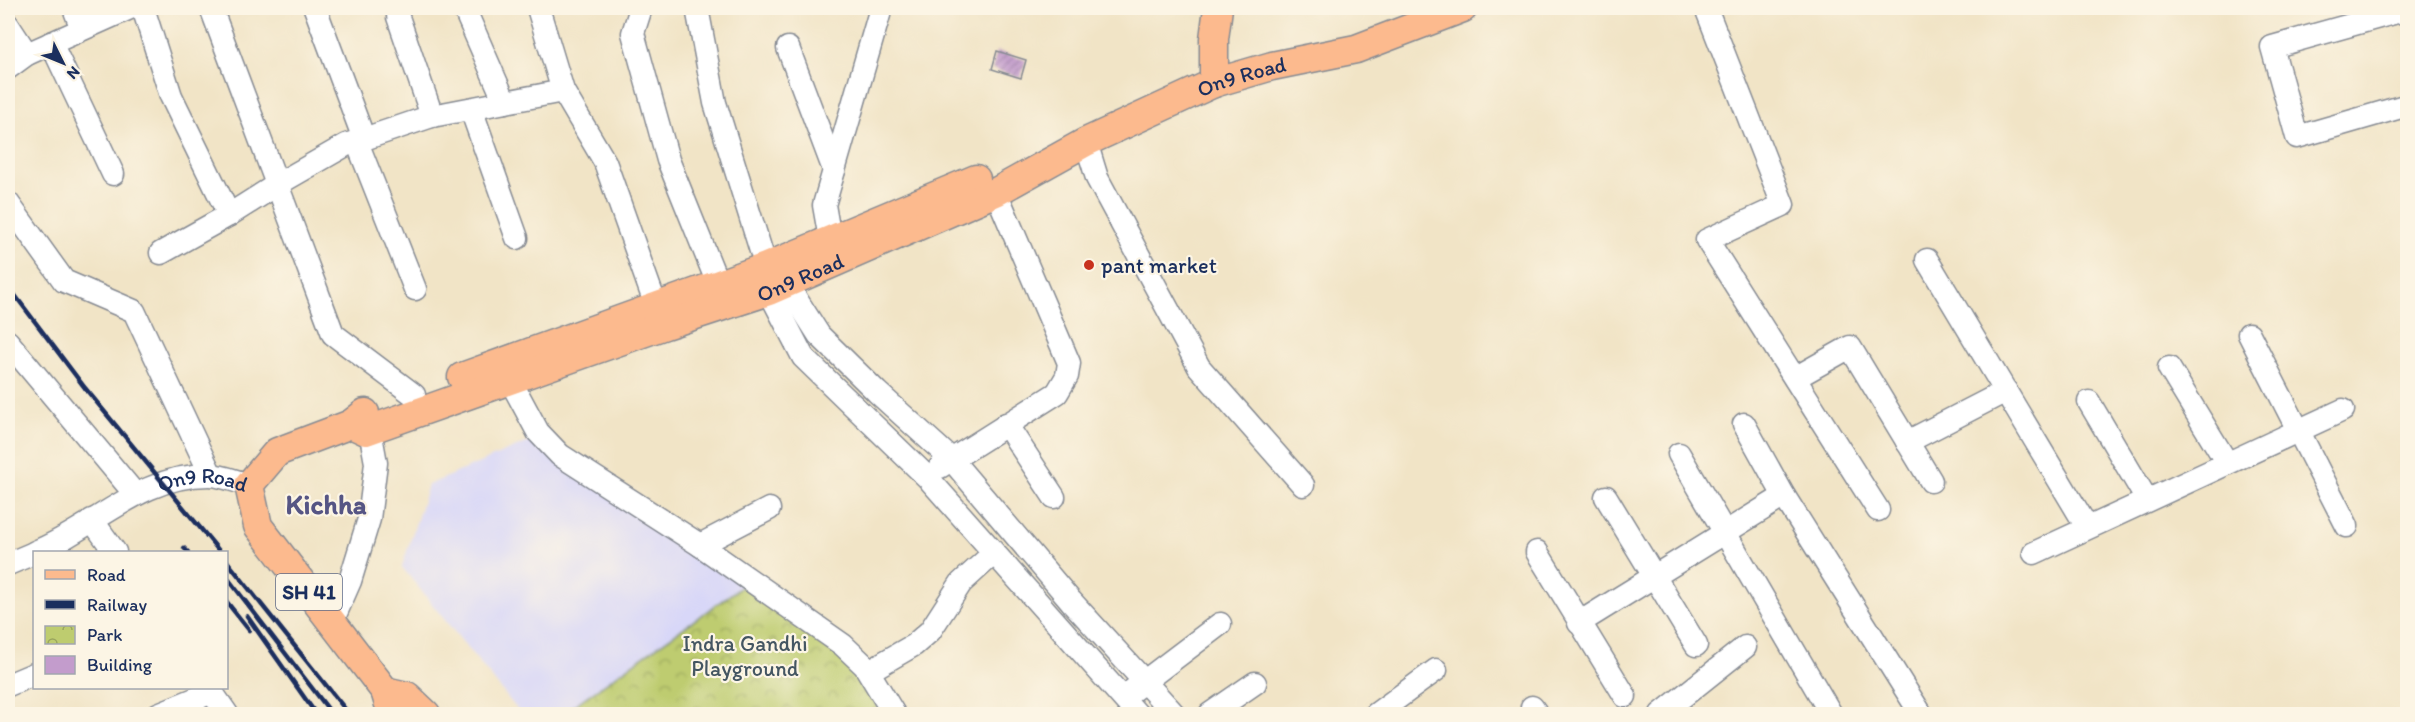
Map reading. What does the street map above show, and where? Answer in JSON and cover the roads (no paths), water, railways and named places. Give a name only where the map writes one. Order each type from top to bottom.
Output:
[{"type":"main road","points":[[1214,83],[1214,39],[1218,8]]},
{"type":"main road","points":[[1272,66],[1351,31],[1411,8]]},
{"type":"main road","name":"On9 Road","points":[[249,485],[277,452],[510,381],[666,325],[996,192],[1086,142],[1214,83],[1272,66],[1356,50],[1463,8]]},
{"type":"main road","points":[[361,427],[364,414],[656,306],[718,284],[774,280],[830,239],[987,175],[1086,142]]},
{"type":"main road","name":"SH 41","points":[[249,485],[258,526],[332,622],[389,703],[407,696],[426,714]]},
{"type":"street","points":[[74,8],[82,29]]},
{"type":"street","points":[[8,68],[27,54],[130,8]]},
{"type":"street","points":[[143,8],[171,96],[229,215]]},
{"type":"street","points":[[212,8],[333,334],[414,395]]},
{"type":"street","points":[[315,8],[415,289]]},
{"type":"street","points":[[464,8],[505,102]]},
{"type":"street","points":[[538,8],[563,91],[605,162],[656,306]]},
{"type":"street","points":[[641,8],[633,33],[668,160],[718,284]]},
{"type":"street","points":[[697,8],[715,103],[774,280],[803,357],[927,477],[1130,707],[1143,680],[1220,624]]},
{"type":"street","points":[[830,239],[824,205],[880,8]]},
{"type":"street","points":[[1706,8],[1783,205],[1707,240],[1878,510]]},
{"type":"street","points":[[2408,9],[2272,47],[2297,137],[2408,105]]},
{"type":"street","points":[[398,17],[432,116]]},
{"type":"street","points":[[8,25],[27,54]]},
{"type":"street","points":[[51,44],[113,174]]},
{"type":"street","points":[[788,48],[834,170]]},
{"type":"street","points":[[161,253],[229,215],[278,184],[361,140],[432,116],[563,91]]},
{"type":"street","points":[[471,109],[517,238]]},
{"type":"street","points":[[1086,142],[1097,178],[1199,367],[1303,485]]},
{"type":"street","points":[[927,477],[951,459],[1057,393],[1067,376],[1069,363],[996,192]]},
{"type":"street","points":[[8,203],[64,281],[134,311],[211,475]]},
{"type":"street","points":[[1928,260],[2087,527]]},
{"type":"street","points":[[774,280],[819,335],[877,392],[951,459],[1071,601],[1174,714]]},
{"type":"street","points":[[2249,334],[2347,526]]},
{"type":"street","points":[[8,342],[135,494]]},
{"type":"street","points":[[1795,378],[1851,347],[1931,481]]},
{"type":"street","points":[[2169,369],[2227,464]]},
{"type":"street","points":[[510,381],[538,432],[561,455],[700,545],[843,645],[869,671],[894,714]]},
{"type":"street","points":[[1907,442],[2007,391]]},
{"type":"street","points":[[2089,402],[2147,500]]},
{"type":"street","points":[[2034,553],[2343,410]]},
{"type":"street","points":[[1006,424],[1054,497]]},
{"type":"street","points":[[1744,424],[1784,496],[1921,714]]},
{"type":"street","points":[[332,622],[350,581],[369,519],[376,463],[361,427]]},
{"type":"street","points":[[1679,454],[1829,714]]},
{"type":"street","name":"On9 Road","points":[[40,551],[56,544],[135,494],[161,482],[211,475],[249,485]]},
{"type":"street","points":[[1579,623],[1784,496]]},
{"type":"street","points":[[1606,497],[1696,645]]},
{"type":"street","points":[[700,545],[769,509]]},
{"type":"street","points":[[92,520],[114,551]]},
{"type":"street","points":[[1538,552],[1625,696]]},
{"type":"street","points":[[869,671],[914,645],[930,631],[961,582],[994,553]]},
{"type":"street","name":"On9 Road","points":[[8,564],[33,554]]},
{"type":"street","points":[[1660,714],[1745,647]]},
{"type":"street","points":[[1376,714],[1436,670]]},
{"type":"street","points":[[8,684],[33,674]]},
{"type":"street","points":[[1210,714],[1255,683]]},
{"type":"street","points":[[158,714],[210,690],[227,714]]},
{"type":"railway","points":[[8,286],[85,388],[219,551]]},
{"type":"railway","points":[[184,548],[187,551]]},
{"type":"railway","points":[[228,563],[349,714]]},
{"type":"railway","points":[[228,579],[332,714]]},
{"type":"railway","points":[[228,604],[249,630]]},
{"type":"railway","points":[[247,616],[316,714]]},
{"type":"place","name":"pant market","points":[[1089,265]]},
{"type":"district","name":"Kichha","points":[[326,504]]},
{"type":"park label","name":"Indra Gandhi Playground","points":[[745,656]]}]
